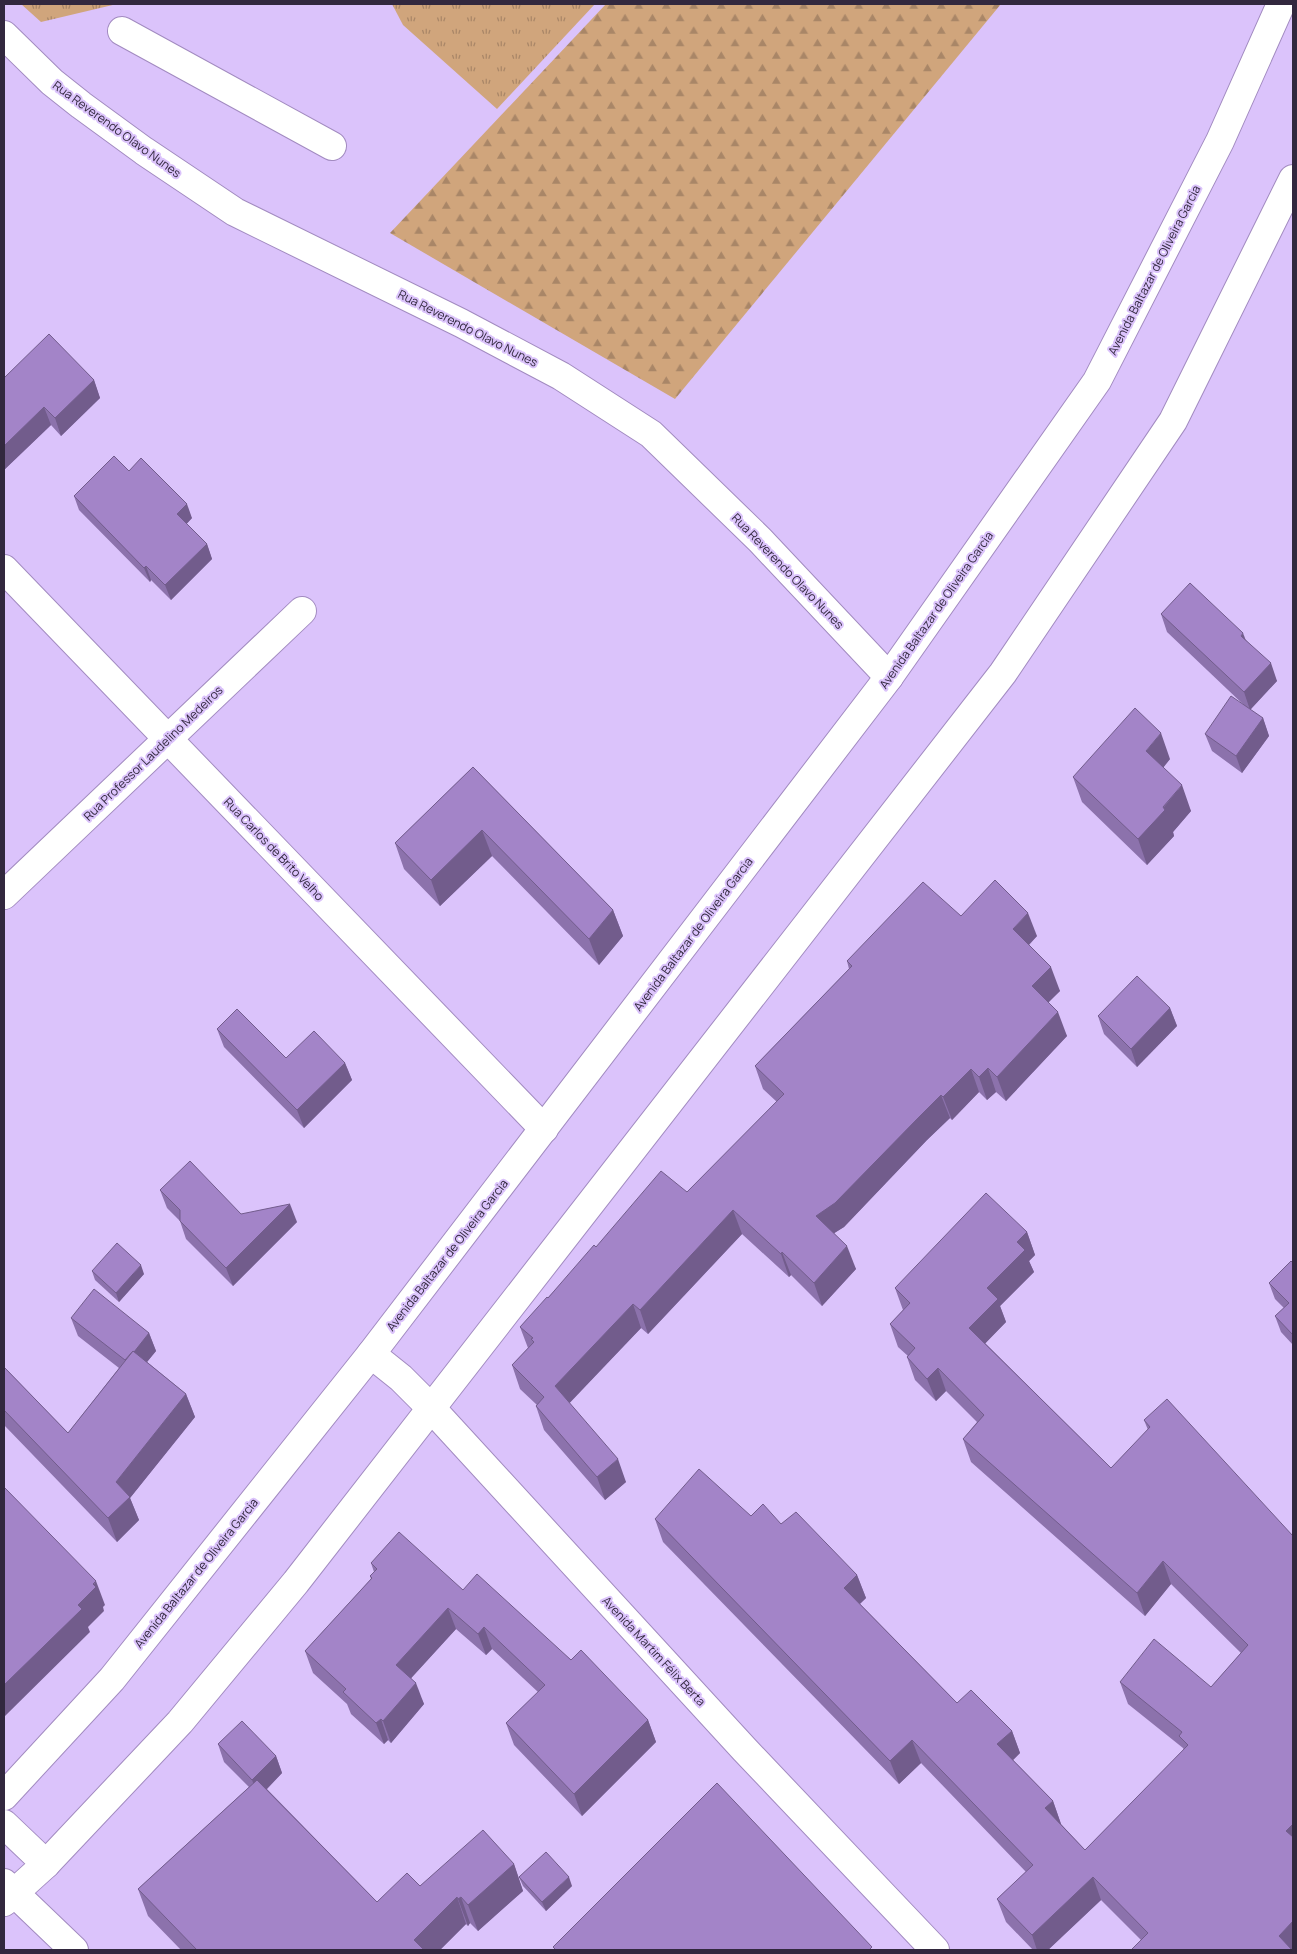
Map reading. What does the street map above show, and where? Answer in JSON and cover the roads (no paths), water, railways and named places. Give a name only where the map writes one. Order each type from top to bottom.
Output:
[{"type":"main road","name":"Avenida Baltazar de Oliveira Garcia","points":[[4,1796],[112,1679],[371,1354],[890,678],[1097,381],[1220,142],[1281,4]]},
{"type":"main road","points":[[122,31],[332,146]]},
{"type":"main road","name":"Rua Reverendo Olavo Nunes","points":[[4,35],[52,82],[81,105],[144,151],[235,212],[461,323],[561,376],[651,434],[760,540],[890,678]]},
{"type":"main road","points":[[74,1950],[7,1893],[46,1864],[180,1722],[296,1582],[432,1409],[791,943],[1003,673],[1173,420],[1293,179]]},
{"type":"main road","name":"Rua Carlos de Brito Velho","points":[[4,569],[544,1129]]},
{"type":"main road","name":"Rua Professor Laudelino Medeiros","points":[[4,895],[302,611]]},
{"type":"main road","name":"Avenida Martim Félix Berta","points":[[371,1354],[401,1378],[432,1409],[745,1750],[935,1950]]},
{"type":"main road","points":[[4,1824],[46,1864]]}]
